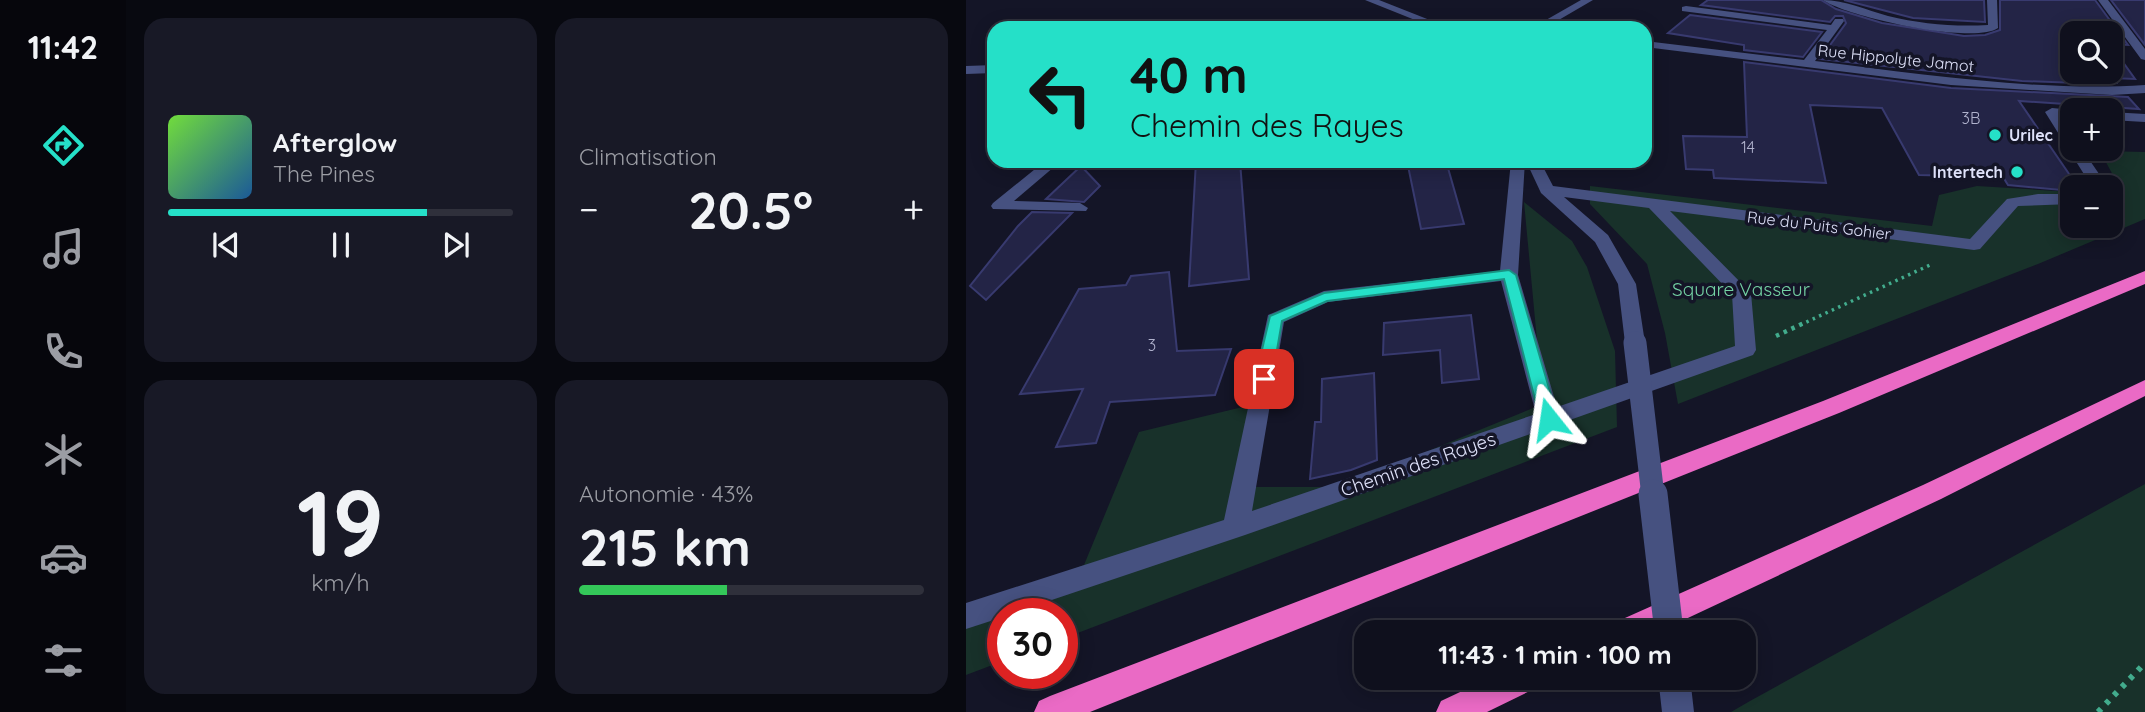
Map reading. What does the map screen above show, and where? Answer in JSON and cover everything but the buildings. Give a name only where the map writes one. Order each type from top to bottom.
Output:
[{"type":"highway","points":[[1050,712],[1830,407],[2145,277]]},
{"type":"highway","points":[[1653,620],[1932,492],[2145,387]]},
{"type":"highway","points":[[1452,712],[1499,690]]},
{"type":"street","points":[[1370,0],[1426,21]]},
{"type":"street","points":[[1828,0],[1848,8],[1894,14],[1947,29],[1993,27],[1992,0]]},
{"type":"street","points":[[2103,0],[2145,57]]},
{"type":"street","points":[[1548,21],[1579,1]]},
{"type":"street","points":[[1807,64],[1848,8]]},
{"type":"street","points":[[1686,9],[1833,28]]},
{"type":"street","name":"Rue Hippolyte Jamot","points":[[1652,45],[1951,81],[2112,91],[2145,89]]},
{"type":"street","points":[[966,71],[987,70]]},
{"type":"street","points":[[2060,113],[2052,113],[2060,125]]},
{"type":"street","points":[[2123,117],[2145,118]]},
{"type":"street","points":[[1045,168],[999,206],[1080,208]]},
{"type":"street","points":[[1517,168],[1509,275],[1549,419]]},
{"type":"street","points":[[1537,168],[1548,190],[1602,239],[1627,284],[1667,620]]},
{"type":"street","name":"Rue du Puits Gohier","points":[[1548,190],[1974,245]]},
{"type":"street","points":[[1974,245],[2013,202],[2060,199]]},
{"type":"street","points":[[1654,204],[1741,293],[1746,350]]},
{"type":"street","points":[[1236,527],[1275,319],[1324,297],[1509,275]]},
{"type":"street","name":"Chemin des Rayes","points":[[966,616],[1236,527],[1746,350]]},
{"type":"street","points":[[1675,690],[1678,712]]},
{"type":"path","points":[[1746,350],[1974,245]]},
{"type":"path","points":[[2098,712],[2145,663]]},
{"type":"green space","name":"Square Vasseur","points":[[2123,152],[2145,152],[2145,219],[2123,228],[2123,175],[2113,175],[2105,161],[2123,161]]},
{"type":"green space","name":"Square Vasseur","points":[[1590,186],[1932,226],[1939,195],[1977,186],[2060,191],[2060,238],[2100,238],[1678,404],[1665,333],[1647,264],[1590,204]]},
{"type":"green space","points":[[1524,202],[1572,241],[1587,267],[1615,351],[1617,427],[1078,633],[1078,598],[996,598],[1084,565],[1139,432],[1255,404],[1242,487],[1340,487],[1543,404]]},
{"type":"green space","points":[[2145,484],[2145,712],[1731,712],[1750,701]]},
{"type":"green space","points":[[987,601],[987,667],[966,675],[966,609]]},
{"type":"place","name":"Urilec","points":[[1995,135]]},
{"type":"place","name":"Intertech","points":[[2017,172]]},
{"type":"route","points":[[1264,379],[1275,319],[1324,297],[1509,275],[1549,419]]}]
